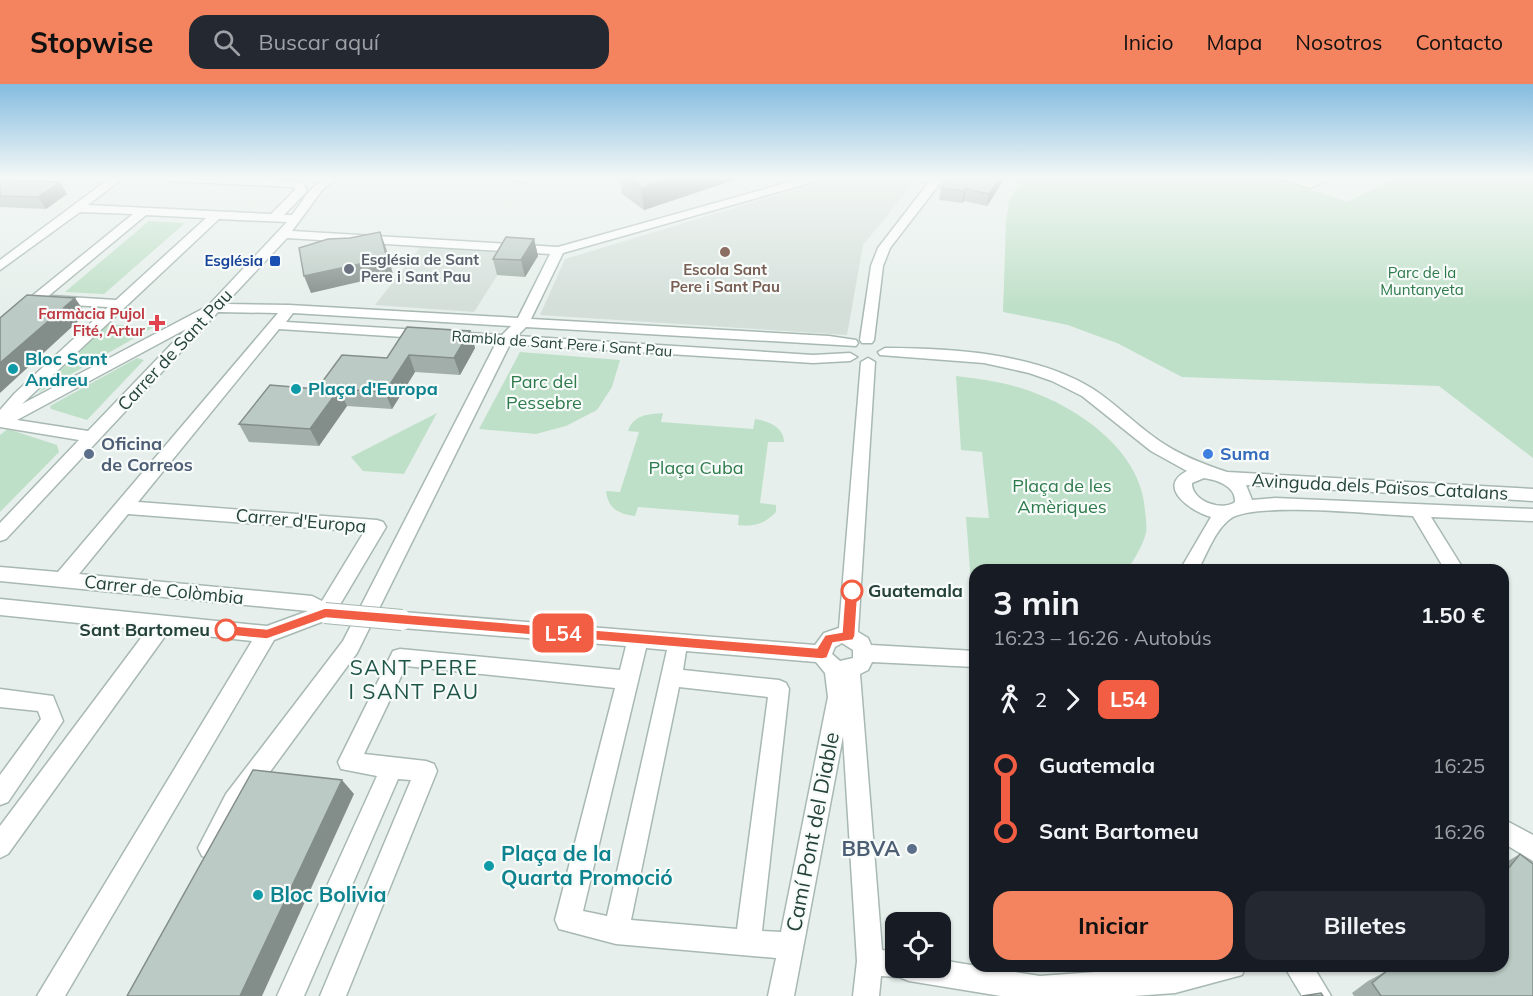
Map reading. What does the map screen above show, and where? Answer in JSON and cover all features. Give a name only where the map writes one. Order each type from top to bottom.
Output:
[{"type":"street","points":[[0,266],[62,221]]},
{"type":"street","points":[[2,325],[39,300],[134,221]]},
{"type":"street","points":[[0,422],[20,396],[210,221]]},
{"type":"street","name":"Carrer de Sant Pau","points":[[0,534],[284,234],[292,221]]},
{"type":"street","points":[[284,234],[558,251],[666,221]]},
{"type":"street","points":[[885,352],[879,344],[867,340],[877,266],[884,248],[905,221]]},
{"type":"street","points":[[202,864],[234,802],[350,647],[505,340],[523,322],[558,251]]},
{"type":"street","points":[[39,300],[120,304]]},
{"type":"street","points":[[0,422],[215,308]]},
{"type":"street","name":"Rambla de Sant Pere i Sant Pau","points":[[215,308],[289,309],[811,339],[851,350],[868,362]]},
{"type":"street","points":[[63,580],[289,309]]},
{"type":"street","name":"Rambla de Sant Pere i Sant Pau","points":[[275,325],[813,359],[851,350],[867,340]]},
{"type":"street","points":[[811,339],[815,349],[813,359]]},
{"type":"street","points":[[848,636],[868,362],[880,359],[885,352]]},
{"type":"street","points":[[885,352],[914,352],[1001,362],[1042,371],[1077,387],[1106,405],[1153,444],[1204,472],[1227,478],[1243,492],[1245,500],[1242,507],[1235,512],[1224,513],[1200,507],[1190,500],[1182,484],[1193,473],[1204,472]]},
{"type":"street","points":[[0,422],[92,437]]},
{"type":"street","name":"Avinguda dels Països Catalans","points":[[1227,478],[1533,495]]},
{"type":"street","points":[[1533,495],[1533,502]]},
{"type":"street","name":"Avinguda dels Països Catalans","points":[[1242,507],[1275,504],[1533,515]]},
{"type":"street","name":"Carrer d'Europa","points":[[125,507],[377,527],[325,613]]},
{"type":"street","points":[[1418,510],[1451,564]]},
{"type":"street","points":[[1192,564],[1212,528],[1224,513]]},
{"type":"street","name":"Carrer de Colòmbia","points":[[0,574],[312,604],[325,613]]},
{"type":"street","name":"Carrer de Colòmbia","points":[[0,607],[267,634],[325,613],[638,639],[843,661],[969,659]]},
{"type":"street","points":[[0,846],[163,624]]},
{"type":"street","points":[[50,996],[267,634]]},
{"type":"street","points":[[843,661],[860,642],[848,636],[830,639],[825,643],[843,661],[883,963],[866,996]]},
{"type":"street","points":[[638,639],[568,921],[616,931],[790,946]]},
{"type":"street","points":[[616,931],[678,643]]},
{"type":"street","points":[[333,996],[426,771],[349,762],[400,657],[628,680]]},
{"type":"street","name":"Camí Pont del Diable","points":[[781,996],[836,715],[843,661]]},
{"type":"street","points":[[670,677],[779,689],[748,942]]},
{"type":"street","points":[[0,698],[46,703],[52,721],[0,794]]},
{"type":"street","points":[[290,996],[392,768]]},
{"type":"street","points":[[1509,834],[1533,849]]},
{"type":"street","points":[[951,975],[1040,989],[1175,980],[1208,972]]},
{"type":"street","points":[[1301,972],[1318,996]]},
{"type":"shaded area","name":"Escola Sant Pere i Sant Pau","points":[[693,221],[883,221],[863,245],[847,335],[540,315],[565,259]]},
{"type":"shaded area","points":[[421,246],[512,252],[474,312],[375,305]]},
{"type":"green space","points":[[149,221],[185,223],[104,294],[65,292]]},
{"type":"green space","name":"Parc de la Muntanyeta","points":[[1533,221],[1533,458],[1439,386],[1182,377],[1117,343],[1068,325],[1003,312],[1006,222]]},
{"type":"green space","points":[[106,324],[154,327],[38,393]]},
{"type":"green space","name":"Parc del Pessebre","points":[[520,352],[620,360],[612,387],[597,410],[566,426],[536,434],[479,429]]},
{"type":"green space","points":[[137,358],[144,360],[87,420],[51,409],[50,406]]},
{"type":"green space","name":"Plaça de les Amèriques","points":[[956,376],[1027,390],[1067,408],[1086,420],[1120,451],[1133,469],[1141,489],[1146,533],[1131,564],[970,564],[966,517],[989,518],[982,452],[961,450]]},
{"type":"green space","points":[[437,413],[404,474],[363,471],[351,457]]},
{"type":"green space","name":"Plaça Cuba","points":[[663,413],[661,422],[753,429],[755,419],[770,423],[778,429],[784,442],[768,442],[760,503],[776,505],[776,512],[759,524],[744,526],[738,525],[739,515],[638,507],[635,516],[615,510],[609,502],[606,491],[620,492],[639,432],[628,431],[630,426],[642,416]]},
{"type":"green space","points":[[8,429],[57,445],[59,452],[0,512],[0,435]]},
{"type":"building","points":[[380,232],[387,258],[304,276],[299,248],[328,239],[350,238]]},
{"type":"building","points":[[506,237],[534,239],[521,260],[493,259]]},
{"type":"building","points":[[27,295],[75,298],[0,363],[0,318]]},
{"type":"building","points":[[407,327],[470,331],[454,358],[409,355],[385,392],[339,389],[310,429],[239,424],[270,385],[317,389],[342,355],[387,358]]},
{"type":"building","name":"Bloc Bolivia","points":[[253,770],[342,780],[240,996],[127,996]]},
{"type":"building","points":[[1520,854],[1533,864],[1533,996],[1381,996],[1372,983],[1386,972],[1509,972],[1509,868]]},
{"type":"building","points":[[1321,993],[1323,996],[1302,996]]},
{"type":"bus line","name":"L54","points":[[226,630],[267,634],[325,613],[822,654],[825,643],[830,639],[835,636],[848,636],[852,591]]},
{"type":"place","name":"Escola Sant Pere i Sant Pau","points":[[725,252]]},
{"type":"place","name":"Església","points":[[275,261]]},
{"type":"place","name":"Església de Sant Pere i Sant Pau","points":[[349,269]]},
{"type":"place","name":"Farmàcia Pujol Fité, Artur","points":[[157,323]]},
{"type":"place","name":"Bloc Sant Andreu","points":[[13,369]]},
{"type":"place","name":"Plaça d'Europa","points":[[296,389]]},
{"type":"place","name":"Oficina de Correos","points":[[89,454]]},
{"type":"place","name":"Suma","points":[[1208,454]]},
{"type":"place","name":"Guatemala","points":[[852,591]]},
{"type":"place","name":"Sant Bartomeu","points":[[226,630]]},
{"type":"place","name":"BBVA","points":[[912,849]]},
{"type":"place","name":"Plaça de la Quarta Promoció","points":[[489,866]]},
{"type":"place","name":"Bloc Bolivia","points":[[258,895]]},
{"type":"district","name":"SANT PERE I SANT PAU","points":[[414,680]]}]
